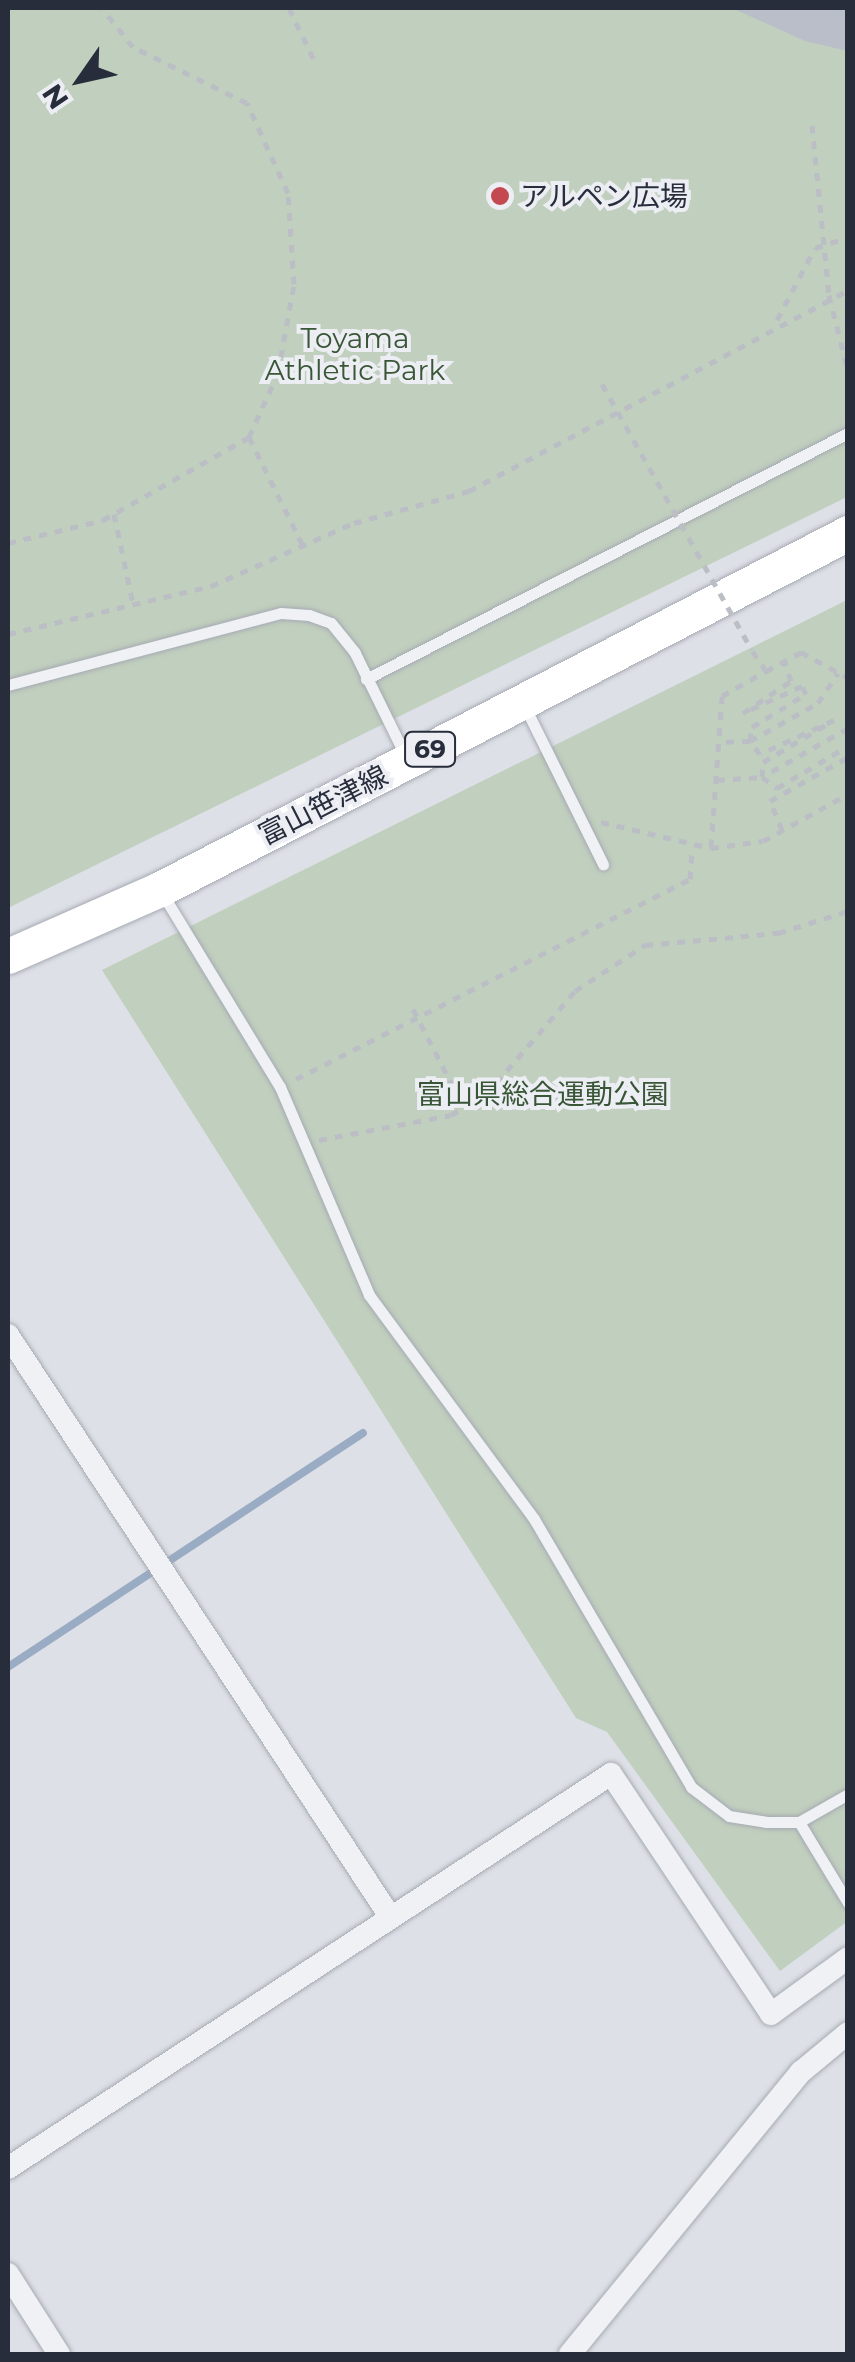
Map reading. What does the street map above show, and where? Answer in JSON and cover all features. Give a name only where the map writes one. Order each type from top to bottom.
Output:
[{"type":"main road","name":"富山笹津線","points":[[8,956],[160,889],[848,533]]},
{"type":"street","points":[[8,1334],[389,1915]]},
{"type":"street","points":[[8,2168],[389,1915],[611,1774],[771,2014],[848,1958]]},
{"type":"street","points":[[570,2354],[800,2072],[848,2033]]},
{"type":"street","points":[[8,2274],[59,2354]]},
{"type":"lane","points":[[366,679],[848,433]]},
{"type":"lane","points":[[8,685],[281,613],[332,624],[366,679],[408,761]]},
{"type":"lane","points":[[522,701],[603,864]]},
{"type":"lane","points":[[160,889],[280,1088],[369,1295],[534,1519],[692,1787],[729,1816],[798,1822],[848,1794]]},
{"type":"lane","points":[[798,1822],[848,1903]]},
{"type":"path","points":[[8,542],[114,514],[249,437],[278,373],[294,284],[274,148],[247,103],[133,46],[102,8]]},
{"type":"path","points":[[289,8],[316,64]]},
{"type":"path","points":[[812,125],[829,295],[848,371]]},
{"type":"path","points":[[777,320],[814,248],[848,237]]},
{"type":"path","points":[[8,634],[134,608],[305,550],[354,523],[469,491],[777,320],[848,290]]},
{"type":"path","points":[[602,384],[766,671]]},
{"type":"path","points":[[249,437],[305,550]]},
{"type":"path","points":[[114,514],[134,608]]},
{"type":"path","points":[[711,848],[722,696],[801,652],[848,678]]},
{"type":"path","points":[[762,777],[763,762],[834,720],[760,754],[750,740],[752,727],[806,694],[802,686],[743,712],[791,681],[784,661]]},
{"type":"path","points":[[719,742],[750,740],[818,704],[838,673]]},
{"type":"path","points":[[717,780],[762,777],[848,728]]},
{"type":"path","points":[[762,777],[777,788],[848,746]]},
{"type":"path","points":[[782,830],[770,802],[848,756]]},
{"type":"path","points":[[579,815],[692,847],[711,848],[782,830],[848,794]]},
{"type":"path","points":[[280,1088],[690,878],[692,847]]},
{"type":"path","points":[[306,1142],[464,1108],[486,1095],[575,991],[645,944],[778,933],[848,911]]},
{"type":"path","points":[[413,1009],[464,1108]]},
{"type":"green space","name":"Toyama Athletic Park","points":[[8,8],[847,8],[847,497],[8,908]]},
{"type":"green space","name":"富山県総合運動公園","points":[[847,600],[848,1921],[780,1971],[607,1732],[576,1718],[102,970]]},
{"type":"building","points":[[732,8],[848,8],[848,51],[805,41]]},
{"type":"waterway","points":[[8,1667],[363,1433]]},
{"type":"place","name":"アルペン広場","points":[[500,196]]}]
